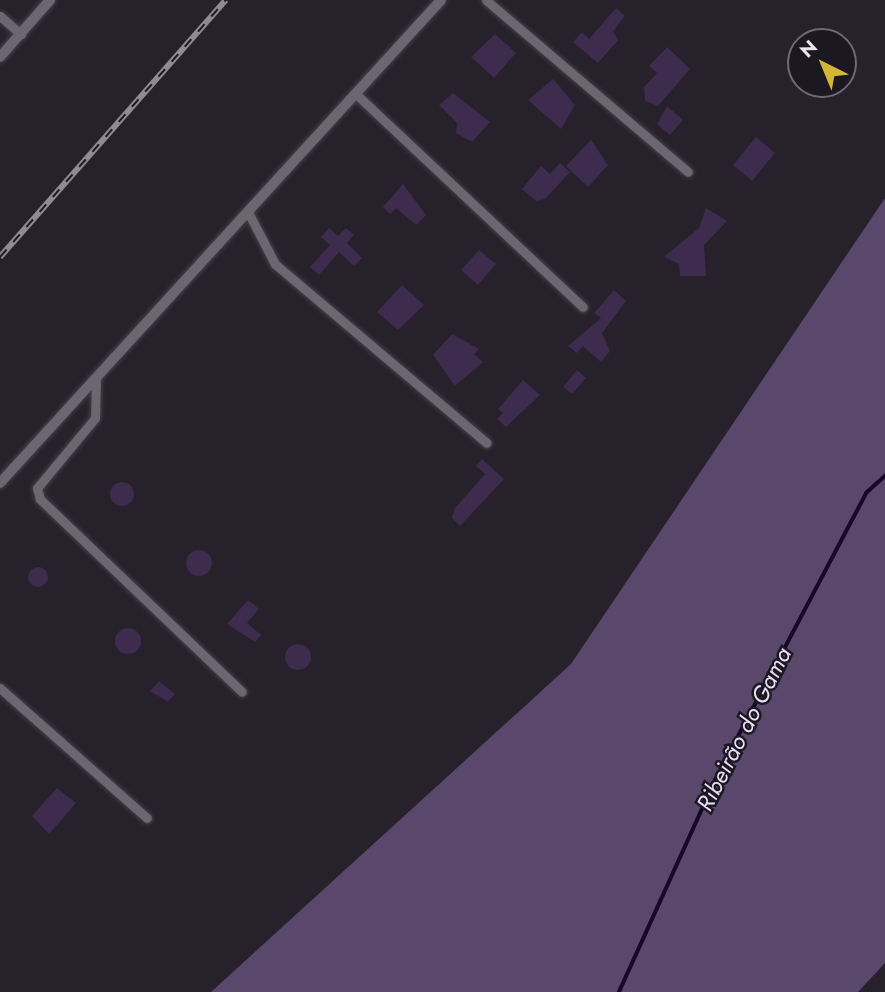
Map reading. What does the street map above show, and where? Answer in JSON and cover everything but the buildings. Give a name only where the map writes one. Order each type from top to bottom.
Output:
[{"type":"street","points":[[0,57],[50,0]]},
{"type":"street","points":[[0,483],[249,214],[441,0]]},
{"type":"street","points":[[489,1],[688,172]]},
{"type":"street","points":[[0,16],[21,34]]},
{"type":"street","points":[[356,94],[583,307]]},
{"type":"street","points":[[249,214],[275,264],[487,443]]},
{"type":"street","points":[[96,377],[95,418],[37,488],[40,499],[243,692]]},
{"type":"street","points":[[0,688],[147,818]]},
{"type":"shaded area","points":[[885,198],[885,963],[858,992],[211,992],[571,664]]},
{"type":"waterway","name":"Ribeirão do Gama","points":[[619,992],[715,780],[866,493],[885,476]]},
{"type":"railway","points":[[0,257],[226,0]]}]
